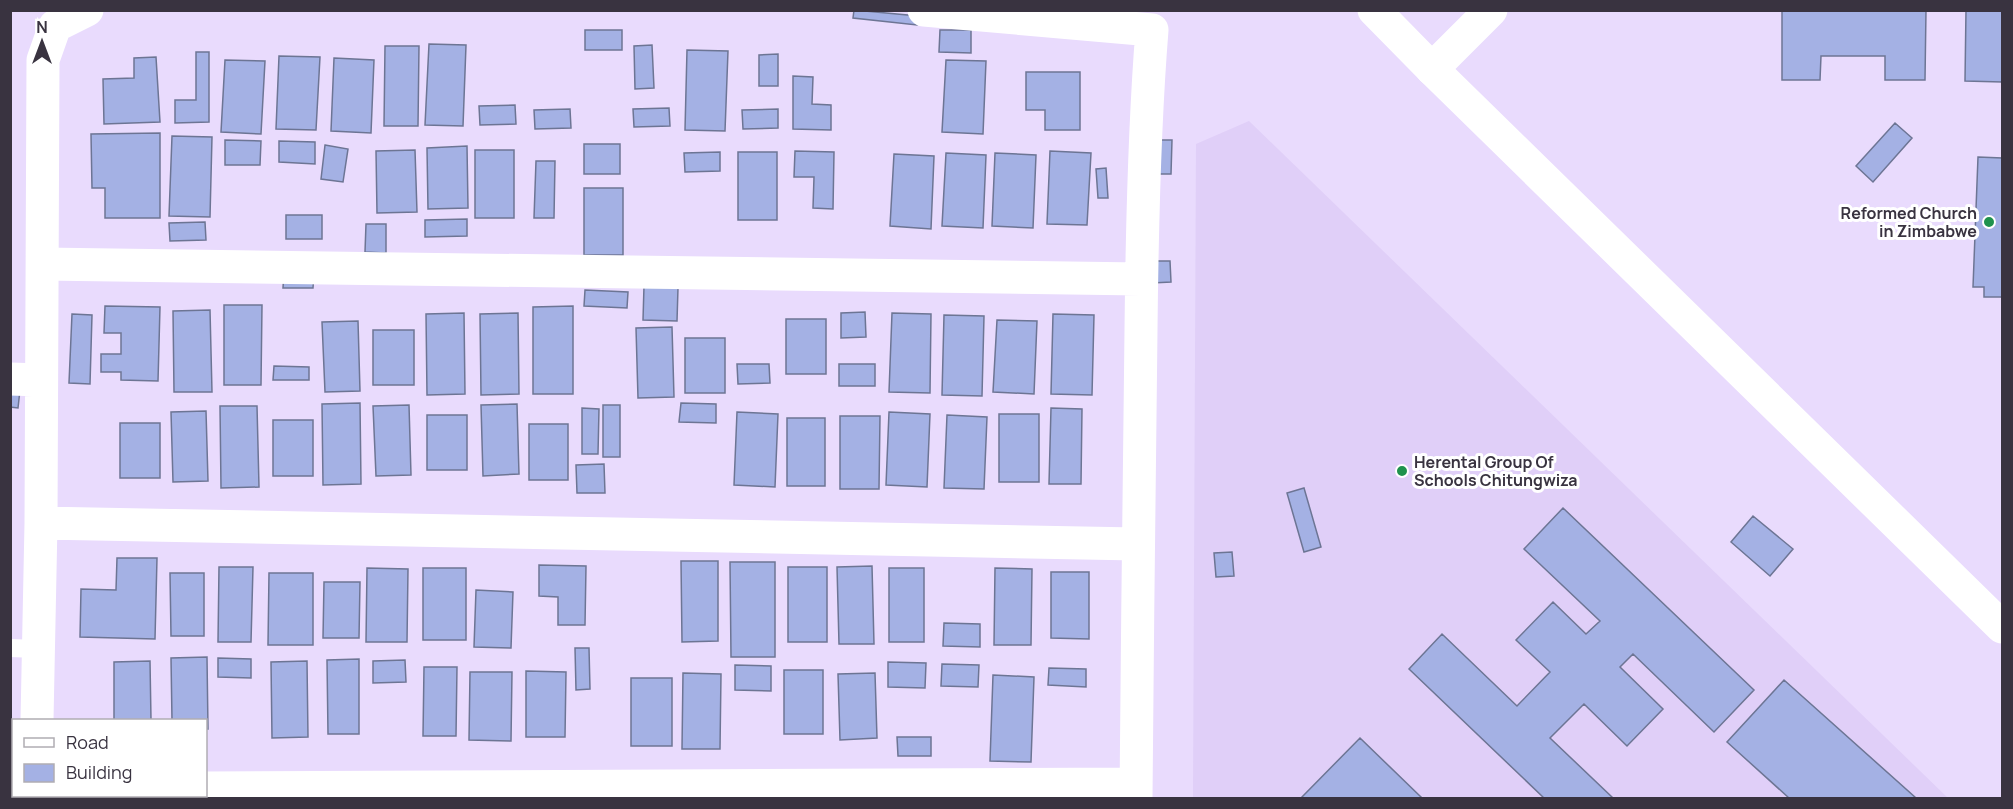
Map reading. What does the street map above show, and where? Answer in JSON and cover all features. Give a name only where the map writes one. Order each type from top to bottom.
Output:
[{"type":"street","points":[[37,719],[24,649],[41,523],[26,379],[43,264],[43,60],[55,26],[87,10]]},
{"type":"street","points":[[207,788],[1136,791],[1141,279],[1147,85],[1152,30],[924,10]]},
{"type":"street","points":[[1374,10],[2002,627]]},
{"type":"street","points":[[1432,69],[1491,10]]},
{"type":"street","points":[[43,264],[1141,279]]},
{"type":"street","points":[[41,523],[1137,543]]},
{"type":"shaded area","name":"Herental Group Of Schools Chitungwiza","points":[[1249,121],[1948,798],[1193,798],[1196,144]]},
{"type":"building","points":[[854,10],[918,16],[917,25],[853,18]]},
{"type":"building","points":[[1782,10],[1926,10],[1925,80],[1885,80],[1885,56],[1821,56],[1820,80],[1782,80]]},
{"type":"building","points":[[1966,10],[2002,10],[2002,82],[1965,81]]},
{"type":"building","points":[[585,30],[622,30],[622,50],[585,50]]},
{"type":"building","points":[[940,30],[971,30],[971,53],[939,52]]},
{"type":"building","points":[[429,44],[466,45],[463,126],[425,125]]},
{"type":"building","points":[[652,45],[654,88],[635,89],[634,46]]},
{"type":"building","points":[[385,46],[419,46],[418,126],[384,126]]},
{"type":"building","points":[[687,50],[728,51],[725,131],[685,130]]},
{"type":"building","points":[[196,52],[209,52],[209,122],[175,123],[175,100],[196,100]]},
{"type":"building","points":[[778,54],[778,86],[759,86],[759,55]]},
{"type":"building","points":[[279,56],[320,57],[316,130],[276,129]]},
{"type":"building","points":[[156,57],[160,122],[104,124],[103,79],[134,78],[134,58]]},
{"type":"building","points":[[334,58],[374,60],[371,133],[331,131]]},
{"type":"building","points":[[225,60],[265,61],[261,134],[221,132]]},
{"type":"building","points":[[946,60],[986,61],[983,134],[942,132]]},
{"type":"building","points":[[1026,72],[1080,72],[1080,130],[1045,130],[1045,110],[1026,110]]},
{"type":"building","points":[[793,76],[813,77],[812,104],[831,105],[831,130],[793,129]]},
{"type":"building","points":[[515,105],[516,124],[480,125],[479,106]]},
{"type":"building","points":[[669,108],[670,126],[634,127],[633,109]]},
{"type":"building","points":[[570,109],[571,128],[535,129],[534,110]]},
{"type":"building","points":[[778,109],[778,128],[743,129],[742,110]]},
{"type":"building","points":[[1895,123],[1912,138],[1873,182],[1856,166]]},
{"type":"building","points":[[160,133],[160,218],[105,218],[105,188],[92,188],[91,134]]},
{"type":"building","points":[[172,136],[212,137],[210,217],[169,216]]},
{"type":"building","points":[[225,140],[261,141],[260,165],[225,165]]},
{"type":"building","points":[[1157,140],[1172,140],[1171,174],[1156,174]]},
{"type":"building","points":[[279,141],[315,142],[315,164],[279,162]]},
{"type":"building","points":[[584,144],[620,144],[620,174],[584,174]]},
{"type":"building","points":[[325,145],[348,149],[343,182],[321,179]]},
{"type":"building","points":[[467,146],[468,208],[428,209],[427,148]]},
{"type":"building","points":[[415,150],[417,212],[377,213],[376,151]]},
{"type":"building","points":[[475,150],[514,150],[514,218],[475,218]]},
{"type":"building","points":[[795,151],[834,152],[833,209],[813,208],[814,177],[794,177]]},
{"type":"building","points":[[1050,151],[1091,153],[1087,225],[1047,224]]},
{"type":"building","points":[[720,152],[720,171],[685,172],[684,153]]},
{"type":"building","points":[[738,152],[777,152],[777,220],[738,220]]},
{"type":"building","points":[[946,153],[986,155],[983,228],[942,226]]},
{"type":"building","points":[[995,153],[1036,155],[1033,228],[992,226]]},
{"type":"building","points":[[894,154],[934,156],[931,229],[890,226]]},
{"type":"building","name":"Reformed Church in Zimbabwe","points":[[1978,157],[2002,158],[2002,297],[1984,297],[1984,287],[1973,287]]},
{"type":"building","points":[[536,161],[555,161],[554,218],[534,218]]},
{"type":"building","points":[[1106,168],[1108,198],[1098,198],[1096,169]]},
{"type":"building","points":[[584,188],[623,188],[623,255],[584,255]]},
{"type":"building","points":[[286,215],[322,215],[322,239],[286,239]]},
{"type":"building","points":[[467,219],[467,236],[425,237],[425,220]]},
{"type":"building","points":[[205,222],[206,240],[170,241],[169,223]]},
{"type":"building","points":[[366,224],[386,224],[386,253],[365,252]]},
{"type":"building","points":[[1152,261],[1170,261],[1171,282],[1152,283]]},
{"type":"building","points":[[284,272],[314,273],[313,288],[283,288]]},
{"type":"building","points":[[644,286],[678,288],[677,321],[643,320]]},
{"type":"building","points":[[585,290],[628,292],[627,308],[584,306]]},
{"type":"building","points":[[224,305],[262,305],[261,385],[224,385]]},
{"type":"building","points":[[105,306],[160,307],[158,381],[121,380],[121,372],[101,372],[101,354],[121,354],[121,333],[104,333]]},
{"type":"building","points":[[573,306],[573,394],[533,394],[533,307]]},
{"type":"building","points":[[210,310],[212,392],[174,392],[173,311]]},
{"type":"building","points":[[865,312],[866,337],[841,338],[841,313]]},
{"type":"building","points":[[464,313],[465,394],[427,395],[426,314]]},
{"type":"building","points":[[518,313],[519,394],[481,395],[480,314]]},
{"type":"building","points":[[892,313],[931,314],[930,393],[889,392]]},
{"type":"building","points":[[72,314],[92,315],[90,384],[69,383]]},
{"type":"building","points":[[1053,314],[1094,315],[1092,395],[1051,394]]},
{"type":"building","points":[[944,315],[984,316],[982,396],[942,395]]},
{"type":"building","points":[[786,319],[826,319],[826,374],[786,374]]},
{"type":"building","points":[[997,320],[1037,321],[1034,394],[993,392]]},
{"type":"building","points":[[358,321],[360,391],[325,392],[322,322]]},
{"type":"building","points":[[672,327],[674,397],[638,398],[636,328]]},
{"type":"building","points":[[373,330],[414,330],[414,385],[373,385]]},
{"type":"building","points":[[685,338],[725,338],[725,393],[685,393]]},
{"type":"building","points":[[737,364],[769,364],[770,383],[738,384]]},
{"type":"building","points":[[839,364],[875,364],[875,386],[839,386]]},
{"type":"building","points":[[274,366],[309,367],[309,380],[273,380]]},
{"type":"building","points":[[10,389],[20,390],[18,408],[10,407]]},
{"type":"building","points":[[360,403],[361,484],[323,485],[322,404]]},
{"type":"building","points":[[681,403],[716,404],[716,423],[679,422]]},
{"type":"building","points":[[517,404],[519,474],[483,476],[481,405]]},
{"type":"building","points":[[409,405],[411,475],[376,476],[373,406]]},
{"type":"building","points":[[603,405],[620,405],[620,457],[603,457]]},
{"type":"building","points":[[220,406],[257,406],[259,487],[221,488]]},
{"type":"building","points":[[582,408],[599,409],[598,454],[582,454]]},
{"type":"building","points":[[1051,408],[1082,409],[1081,484],[1049,484]]},
{"type":"building","points":[[206,411],[208,481],[173,482],[171,412]]},
{"type":"building","points":[[737,412],[778,414],[775,487],[734,485]]},
{"type":"building","points":[[889,412],[930,414],[927,487],[886,485]]},
{"type":"building","points":[[999,414],[1039,414],[1039,482],[999,482]]},
{"type":"building","points":[[427,415],[467,415],[467,470],[427,470]]},
{"type":"building","points":[[947,415],[987,417],[984,489],[944,488]]},
{"type":"building","points":[[840,416],[880,416],[879,489],[840,489]]},
{"type":"building","points":[[787,418],[825,418],[825,486],[787,486]]},
{"type":"building","points":[[273,420],[313,420],[313,476],[273,476]]},
{"type":"building","points":[[120,423],[160,423],[160,478],[120,478]]},
{"type":"building","points":[[529,424],[568,424],[568,480],[529,480]]},
{"type":"building","points":[[604,464],[605,493],[577,493],[576,465]]},
{"type":"building","points":[[1304,488],[1321,547],[1304,552],[1287,493]]},
{"type":"building","points":[[1563,508],[1754,690],[1714,732],[1633,654],[1620,667],[1663,709],[1627,746],[1584,704],[1550,738],[1613,798],[1544,798],[1409,669],[1442,634],[1517,706],[1550,672],[1516,640],[1553,602],[1586,634],[1600,621],[1524,549]]},
{"type":"building","points":[[1753,516],[1793,549],[1770,576],[1731,542]]},
{"type":"building","points":[[1232,552],[1234,576],[1216,577],[1214,553]]},
{"type":"building","points":[[117,558],[157,558],[155,639],[80,637],[81,589],[116,590]]},
{"type":"building","points":[[681,561],[718,561],[718,641],[682,642]]},
{"type":"building","points":[[730,562],[775,562],[775,657],[731,657]]},
{"type":"building","points":[[539,565],[586,566],[585,625],[558,625],[558,597],[539,596]]},
{"type":"building","points":[[872,566],[874,644],[839,644],[837,567]]},
{"type":"building","points":[[219,567],[253,567],[251,642],[218,642]]},
{"type":"building","points":[[788,567],[827,567],[827,642],[788,642]]},
{"type":"building","points":[[367,568],[408,569],[407,642],[366,642]]},
{"type":"building","points":[[423,568],[466,568],[466,640],[423,640]]},
{"type":"building","points":[[889,568],[924,568],[924,642],[889,642]]},
{"type":"building","points":[[995,568],[1032,569],[1031,645],[994,645]]},
{"type":"building","points":[[1051,572],[1089,572],[1089,639],[1051,638]]},
{"type":"building","points":[[170,573],[204,573],[204,636],[171,636]]},
{"type":"building","points":[[269,573],[313,573],[313,645],[268,645]]},
{"type":"building","points":[[324,582],[360,582],[359,638],[323,638]]},
{"type":"building","points":[[476,590],[513,592],[511,648],[474,647]]},
{"type":"building","points":[[944,623],[980,624],[980,647],[943,646]]},
{"type":"building","points":[[575,648],[589,648],[590,689],[576,690]]},
{"type":"building","points":[[207,657],[208,729],[207,719],[172,719],[171,658]]},
{"type":"building","points":[[218,658],[251,659],[251,678],[218,677]]},
{"type":"building","points":[[359,659],[359,734],[328,734],[327,660]]},
{"type":"building","points":[[405,660],[406,682],[373,683],[373,661]]},
{"type":"building","points":[[150,661],[151,719],[114,719],[114,662]]},
{"type":"building","points":[[307,661],[308,737],[272,738],[271,662]]},
{"type":"building","points":[[888,662],[926,663],[925,688],[888,687]]},
{"type":"building","points":[[942,664],[979,665],[978,687],[941,686]]},
{"type":"building","points":[[735,665],[771,666],[771,691],[735,690]]},
{"type":"building","points":[[424,667],[457,667],[456,736],[423,736]]},
{"type":"building","points":[[1049,668],[1086,669],[1086,687],[1048,685]]},
{"type":"building","points":[[784,670],[823,670],[823,734],[784,734]]},
{"type":"building","points":[[526,671],[566,672],[565,737],[526,737]]},
{"type":"building","points":[[470,672],[512,672],[511,741],[469,740]]},
{"type":"building","points":[[683,673],[721,674],[720,749],[682,749]]},
{"type":"building","points":[[875,673],[877,738],[840,740],[838,674]]},
{"type":"building","points":[[993,675],[1034,677],[1031,762],[990,761]]},
{"type":"building","points":[[631,678],[672,678],[672,746],[631,746]]},
{"type":"building","points":[[1784,680],[1916,798],[1789,798],[1727,742]]},
{"type":"building","points":[[897,737],[931,737],[931,756],[898,756]]},
{"type":"building","points":[[1360,738],[1422,798],[1301,798]]},
{"type":"place","name":"Reformed Church in Zimbabwe","points":[[1989,222]]},
{"type":"place","name":"Herental Group Of Schools Chitungwiza","points":[[1402,471]]}]
